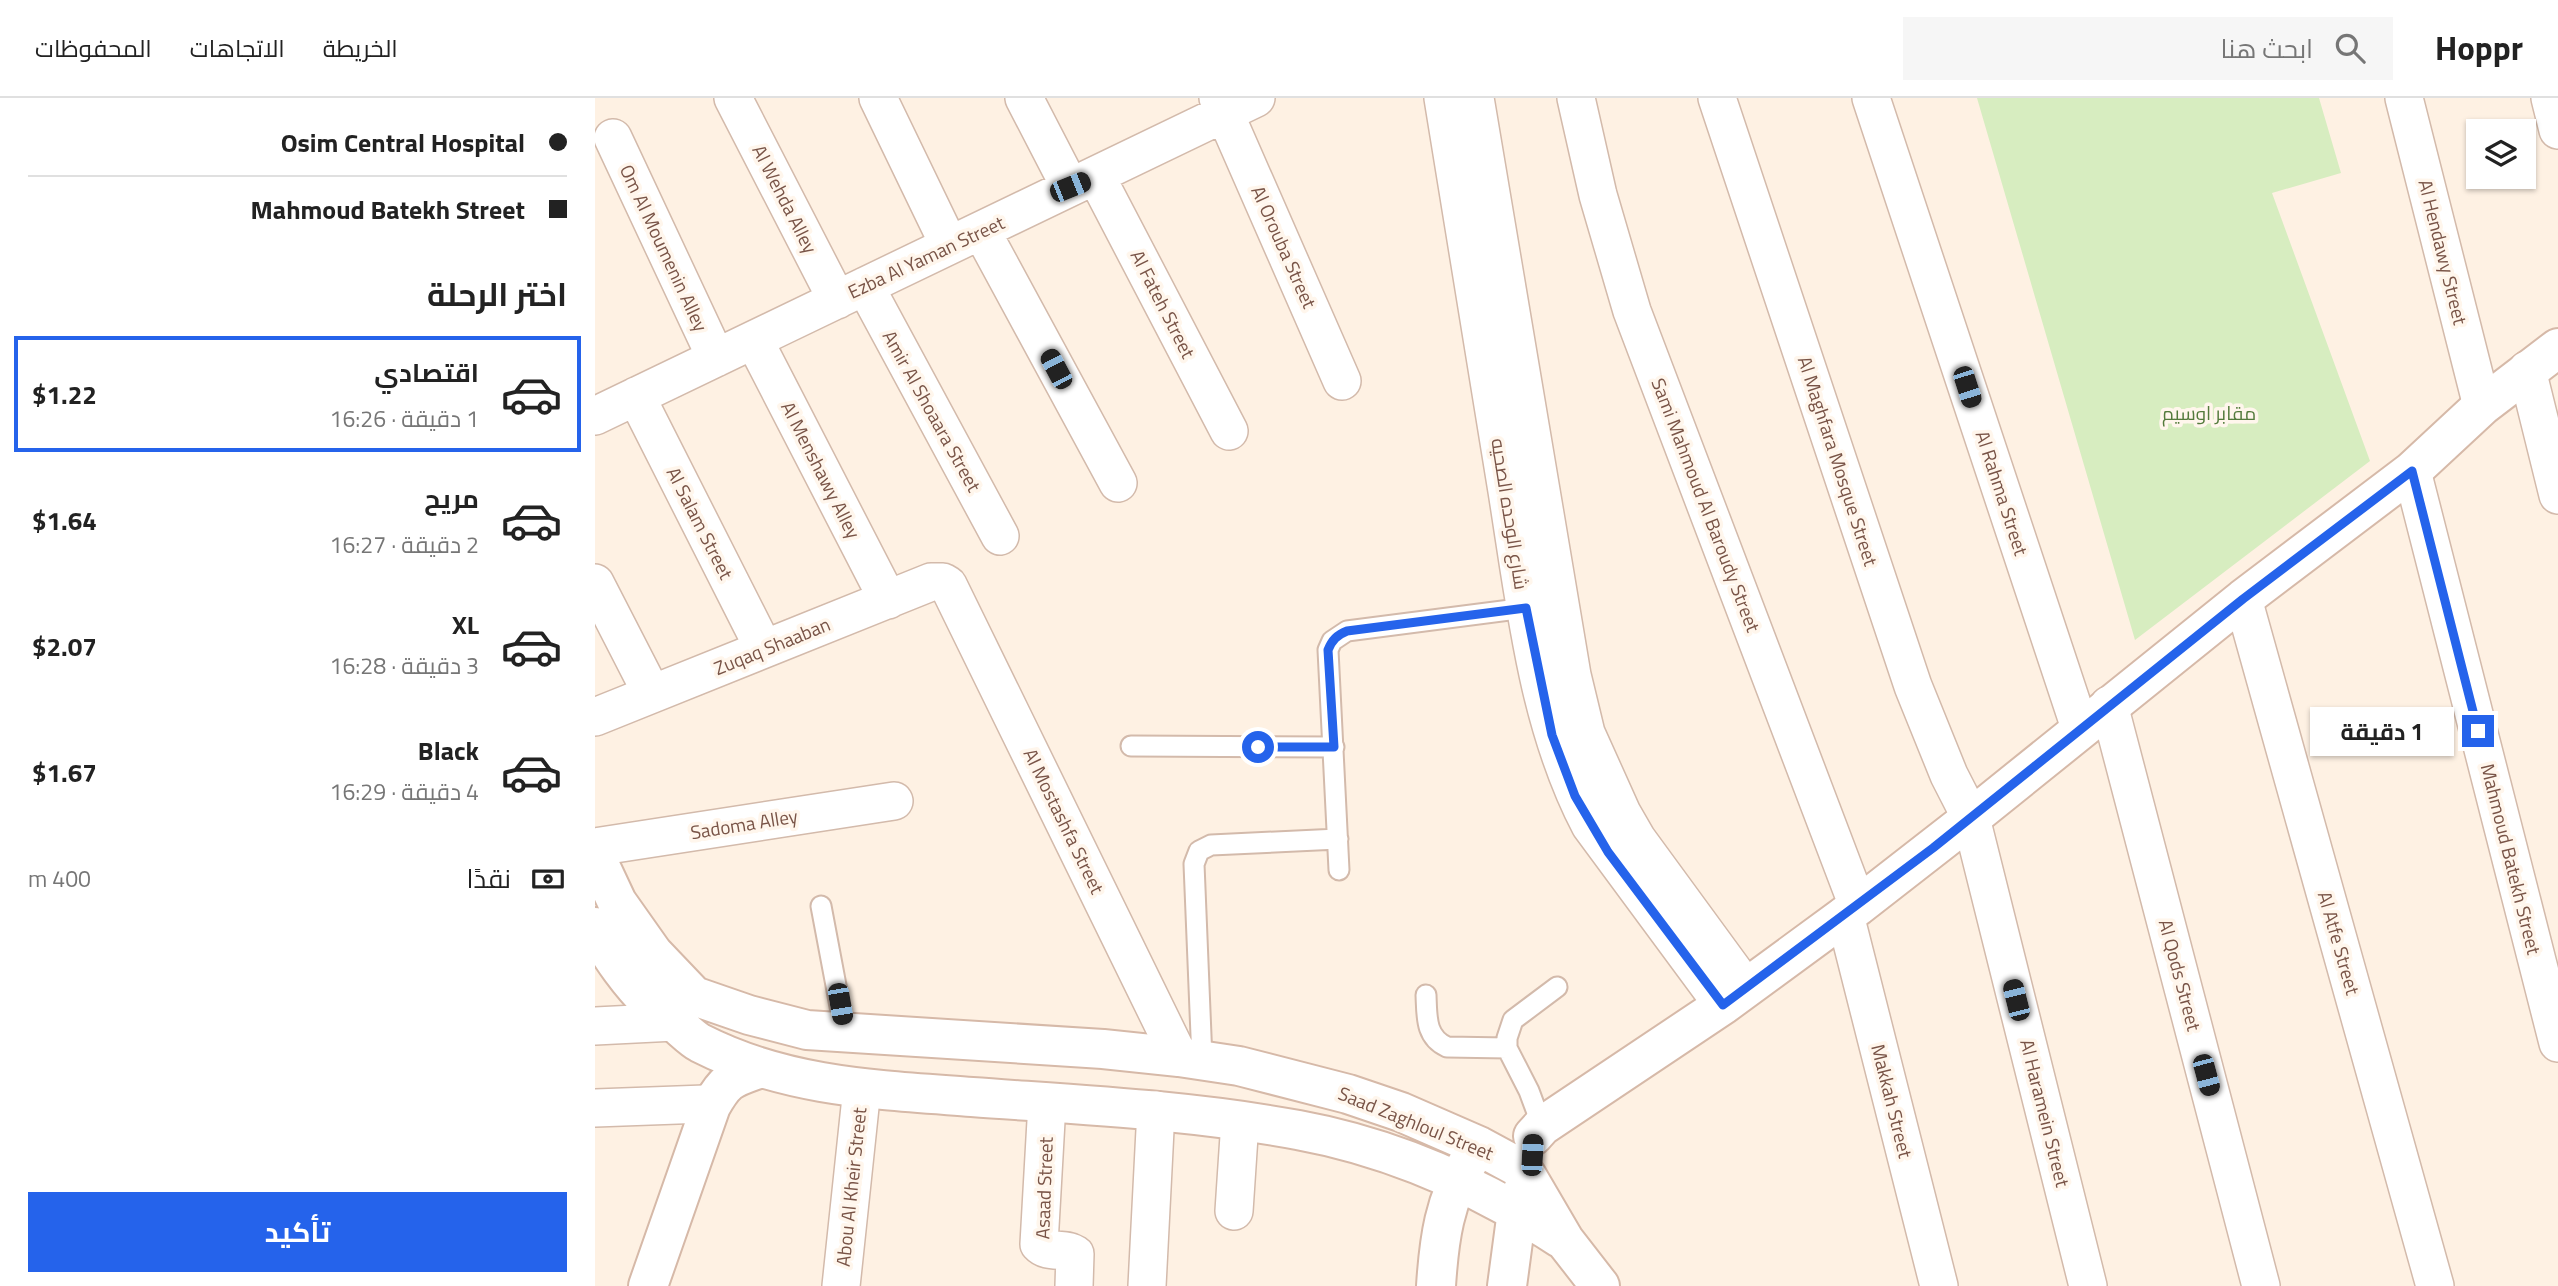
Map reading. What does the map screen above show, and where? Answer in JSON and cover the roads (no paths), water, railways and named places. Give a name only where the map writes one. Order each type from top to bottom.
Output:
[{"type":"street","name":"Al Wehda Alley","points":[[733,98],[851,293]]},
{"type":"street","points":[[878,98],[1118,483]]},
{"type":"street","name":"Al Fateh Street","points":[[1024,98],[1083,182],[1229,432]]},
{"type":"street","name":"شارع الوحده الصحيه","points":[[1443,98],[1526,608],[1552,735],[1575,796],[1608,852],[1734,997]]},
{"type":"street","name":"شارع الوحده الصحيه","points":[[1475,98],[1572,675],[1586,733],[1609,787],[1637,839],[1734,997]]},
{"type":"street","name":"Sami Mahmoud Al Baroudy Street","points":[[1576,98],[1598,195],[1632,312],[1851,911]]},
{"type":"street","name":"Al Maghfara Mosque Street","points":[[1717,98],[1913,686],[1949,775],[1971,818]]},
{"type":"street","name":"Al Rahma Street","points":[[1871,98],[2095,717]]},
{"type":"street","name":"Al Hendawy Street","points":[[2404,98],[2482,406]]},
{"type":"street","points":[[2550,98],[2558,131]]},
{"type":"street","name":"Ezba Al Yaman Street","points":[[596,412],[636,396],[966,239],[1083,182],[1233,103]]},
{"type":"street","name":"Al Orouba Street","points":[[1233,103],[1342,381]]},
{"type":"street","name":"Om Al Moumenin Alley","points":[[613,138],[716,358]]},
{"type":"street","name":"Amir Al Shoaara Street","points":[[851,293],[1000,536]]},
{"type":"street","name":"Al Menshawy Alley","points":[[754,340],[888,600]]},
{"type":"street","points":[[1436,1286],[1439,1244],[1445,1213],[1456,1181],[1479,1146],[1538,1131],[1734,997],[1851,911],[2243,599],[2412,471],[2482,406],[2558,348]]},
{"type":"street","points":[[2526,370],[2558,495]]},
{"type":"street","name":"Al Salam Street","points":[[636,396],[764,649]]},
{"type":"street","name":"Mahmoud Batekh Street","points":[[2412,471],[2558,1043]]},
{"type":"street","name":"Zuqaq Shaaban","points":[[595,717],[931,582],[948,585]]},
{"type":"street","points":[[595,583],[652,694]]},
{"type":"street","name":"Al Mostashfa Street","points":[[948,585],[1191,1058]]},
{"type":"street","name":"Al Atfe Street","points":[[2243,599],[2435,1286]]},
{"type":"street","name":"Al Qods Street","points":[[2095,717],[2261,1286]]},
{"type":"street","name":"Sadoma Alley","points":[[595,847],[894,802]]},
{"type":"street","name":"Al Haramein Street","points":[[1971,818],[2088,1286]]},
{"type":"street","points":[[595,855],[617,902],[653,953],[689,1020],[705,1063],[703,1119]]},
{"type":"street","name":"Makkah Street","points":[[1851,911],[1939,1286]]},
{"type":"street","points":[[597,936],[655,1008],[689,1020]]},
{"type":"street","name":"Saad Zaghloul Street","points":[[689,1020],[749,1015],[807,1030],[1103,1049],[1191,1058],[1294,1079],[1348,1094],[1405,1114],[1499,1155],[1522,1194],[1565,1241],[1600,1286]]},
{"type":"street","points":[[595,1026],[689,1020]]},
{"type":"street","name":"Saad Zaghloul Street","points":[[689,1020],[761,1068],[800,1080],[862,1088],[1156,1110],[1300,1130],[1389,1156],[1456,1181],[1522,1194]]},
{"type":"street","points":[[648,1286],[703,1119],[723,1086],[736,1077],[761,1068]]},
{"type":"street","name":"Abou Al Kheir Street","points":[[841,1286],[862,1088]]},
{"type":"street","name":"Asaad Street","points":[[1047,1103],[1039,1244],[1044,1249],[1075,1254],[1074,1286]]},
{"type":"street","points":[[595,1108],[703,1119]]},
{"type":"street","points":[[1147,1286],[1156,1110]]},
{"type":"street","points":[[1389,1156],[1402,1151],[1412,1139],[1405,1114]]},
{"type":"street","points":[[1234,1211],[1240,1121]]},
{"type":"street","points":[[1507,1286],[1522,1194],[1538,1131]]},
{"type":"lane","points":[[1339,870],[1328,650],[1332,641],[1347,631],[1526,608]]},
{"type":"lane","points":[[1131,746],[1334,747]]},
{"type":"lane","points":[[1191,1058],[1194,864],[1199,850],[1211,845],[1338,839]]},
{"type":"lane","points":[[821,906],[845,1033]]},
{"type":"lane","points":[[1538,1131],[1529,1091],[1507,1048],[1507,1038],[1513,1020],[1557,987]]},
{"type":"lane","points":[[1426,995],[1428,1025],[1437,1043],[1447,1047],[1507,1048]]},
{"type":"park label","name":"مقابر اوسيم","points":[[2209,413]]}]
